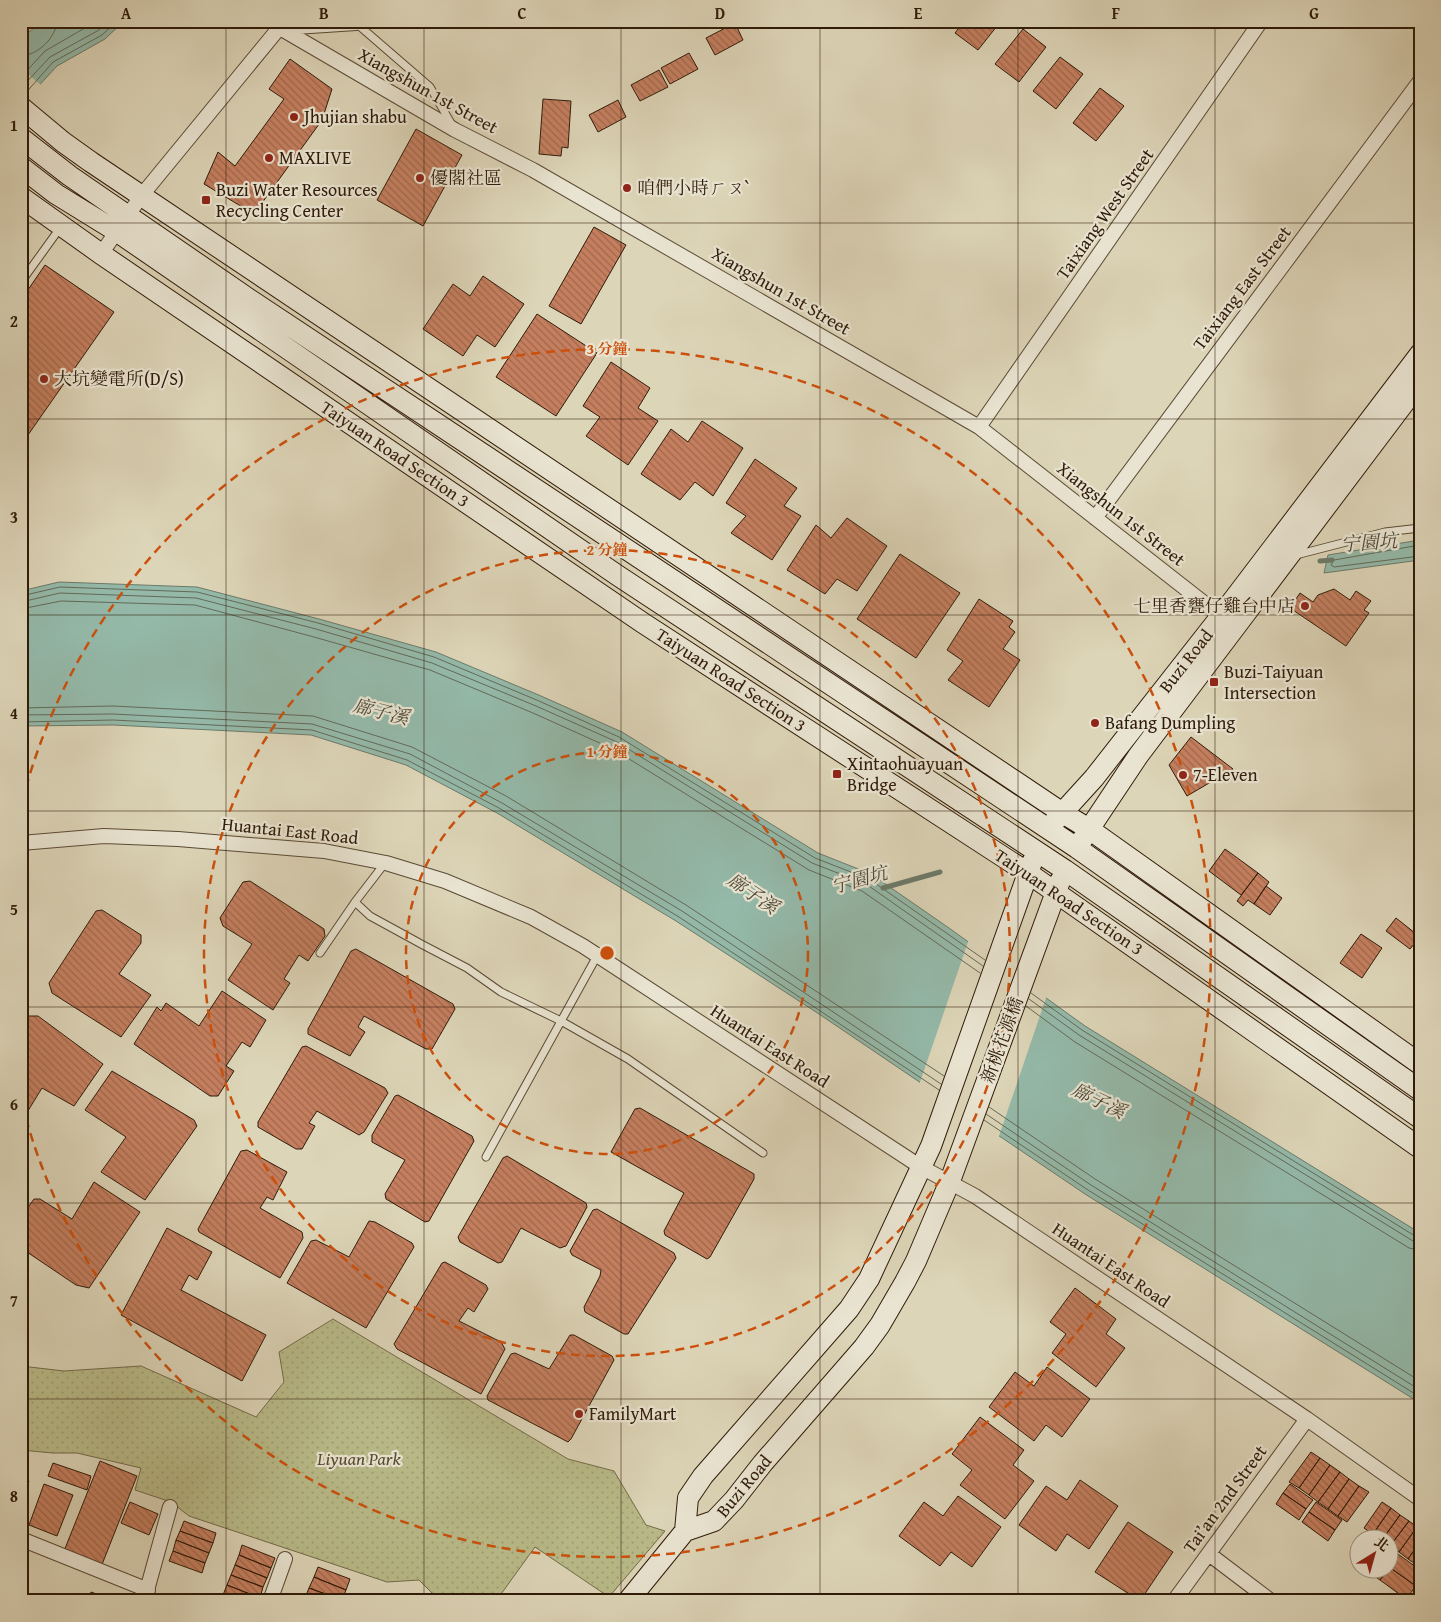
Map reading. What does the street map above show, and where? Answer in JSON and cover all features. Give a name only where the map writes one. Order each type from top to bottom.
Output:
[{"type":"main road","points":[[21,107],[63,142],[91,162],[1089,829],[1420,1064]]},
{"type":"main road","name":"Taiyuan Road Section 3","points":[[21,138],[70,176],[121,223],[617,575],[1064,870],[1420,1118]]},
{"type":"main road","name":"Taiyuan Road Section 3","points":[[21,167],[56,194],[121,223],[248,299],[1049,829],[1420,1090]]},
{"type":"main road","name":"Taiyuan Road Section 3","points":[[21,197],[101,254],[643,623],[1056,892],[1420,1148]]},
{"type":"main road","name":"Buzi Road","points":[[1046,916],[1064,870],[1089,829],[1228,622],[1281,551],[1420,354]]},
{"type":"main road","name":"Buzi Road","points":[[1281,551],[1420,382]]},
{"type":"main road","name":"Buzi Road","points":[[1018,902],[1037,853],[1049,829],[1061,812],[1094,778],[1228,622]]},
{"type":"main road","name":"新桃花源橋","points":[[931,1146],[1018,902]]},
{"type":"main road","name":"新桃花源橋","points":[[954,1172],[1046,916]]},
{"type":"main road","name":"Buzi Road","points":[[931,1146],[869,1278],[854,1302],[843,1317],[703,1476],[688,1498],[685,1531],[714,1522],[864,1347],[880,1325],[909,1275],[954,1172]]},
{"type":"main road","points":[[628,1601],[685,1531]]},
{"type":"street","name":"Taixiang West Street","points":[[979,427],[1262,21]]},
{"type":"street","points":[[101,254],[142,195],[282,24],[358,22]]},
{"type":"street","name":"Xiangshun 1st Street","points":[[282,24],[455,130],[533,170],[979,427],[1228,622]]},
{"type":"street","name":"Taixiang East Street","points":[[1095,518],[1420,81]]},
{"type":"street","name":"Huantai East Road","points":[[21,843],[104,836],[178,839],[324,851],[386,863],[445,881],[531,917],[597,956],[922,1167],[954,1172],[975,1196],[1306,1419],[1420,1499]]},
{"type":"street","name":"Tai’an 2nd Street","points":[[1174,1601],[1306,1419]]},
{"type":"street","points":[[21,1538],[146,1595],[170,1507]]},
{"type":"street","points":[[1209,1554],[1271,1601]]},
{"type":"street","points":[[270,1601],[285,1559]]},
{"type":"lane","points":[[358,22],[430,87],[455,130]]},
{"type":"lane","points":[[21,282],[62,226]]},
{"type":"lane","points":[[1281,551],[1385,532],[1420,528]]},
{"type":"lane","points":[[320,953],[355,902],[386,863]]},
{"type":"lane","points":[[355,902],[370,916],[467,968],[501,992],[561,1022],[648,1071],[763,1153]]},
{"type":"lane","points":[[486,1157],[597,956]]},
{"type":"green space","name":"Liyuan Park","points":[[333,1319],[568,1459],[614,1471],[646,1525],[665,1531],[609,1597],[535,1547],[496,1601],[440,1601],[419,1580],[387,1582],[189,1516],[171,1502],[135,1490],[141,1468],[77,1453],[21,1450],[21,1366],[64,1371],[141,1366],[256,1417],[284,1382],[279,1352]]},
{"type":"water","points":[[39,21],[124,21],[105,39],[57,66],[21,105],[21,38],[34,28]]},
{"type":"water","points":[[1420,540],[1420,560],[1324,573],[1328,555]]},
{"type":"water","name":"廍子溪","points":[[59,582],[197,587],[436,652],[622,732],[818,853],[871,874],[1085,1026],[1420,1233],[1420,1403],[1085,1194],[819,1014],[676,921],[497,813],[406,765],[311,735],[113,725],[21,726],[21,591]]},
{"type":"pier","points":[[21,68],[42,86],[21,108]]},
{"type":"pier","points":[[969,939],[1047,995],[998,1139],[919,1085]]},
{"type":"building","points":[[964,21],[1001,21],[978,50],[955,33]]},
{"type":"building","points":[[1207,21],[1224,21],[1218,29]]},
{"type":"building","points":[[735,23],[743,40],[715,55],[706,38]]},
{"type":"building","points":[[1023,29],[1046,47],[1019,82],[995,64]]},
{"type":"building","points":[[689,53],[698,69],[670,84],[661,68]]},
{"type":"building","points":[[1060,57],[1083,74],[1056,109],[1033,91]]},
{"type":"building","points":[[290,59],[332,89],[322,120],[254,214],[204,184],[218,152],[235,166],[284,99],[269,89]]},
{"type":"building","points":[[659,70],[668,87],[640,101],[631,85]]},
{"type":"building","points":[[1100,88],[1124,106],[1096,141],[1073,123]]},
{"type":"building","points":[[543,99],[571,101],[568,148],[562,147],[561,156],[539,154]]},
{"type":"building","points":[[618,100],[626,117],[598,132],[589,115]]},
{"type":"building","name":"優閣社區","points":[[416,129],[462,155],[423,226],[377,200]]},
{"type":"building","points":[[594,227],[626,245],[581,324],[549,306]]},
{"type":"building","name":"大坑變電所(D/S)","points":[[45,265],[114,312],[21,445],[21,300]]},
{"type":"building","points":[[483,276],[524,304],[495,347],[477,335],[463,356],[423,329],[453,284],[470,296]]},
{"type":"building","points":[[537,314],[597,353],[556,416],[496,377]]},
{"type":"building","points":[[611,362],[650,388],[638,408],[658,421],[628,465],[586,436],[600,417],[583,406]]},
{"type":"building","points":[[702,421],[743,448],[713,496],[695,482],[680,500],[641,474],[671,429],[688,442]]},
{"type":"building","points":[[755,459],[797,488],[784,506],[801,516],[772,560],[731,533],[746,516],[726,503]]},
{"type":"building","points":[[847,518],[887,546],[857,591],[837,579],[825,594],[787,570],[816,525],[831,538]]},
{"type":"building","points":[[900,554],[960,593],[916,658],[857,619]]},
{"type":"building","points":[[1334,589],[1350,600],[1356,591],[1371,601],[1364,610],[1369,613],[1346,646],[1290,608],[1300,593],[1313,602],[1318,595]]},
{"type":"building","points":[[979,599],[1013,621],[1009,627],[1015,632],[1003,649],[1020,660],[989,707],[948,680],[963,661],[947,650]]},
{"type":"building","points":[[1191,737],[1233,769],[1187,796],[1169,765]]},
{"type":"building","points":[[1225,849],[1258,873],[1241,895],[1209,871]]},
{"type":"building","points":[[1258,873],[1269,882],[1254,904],[1248,900],[1243,906],[1237,901]]},
{"type":"building","points":[[250,881],[324,929],[325,936],[308,961],[299,955],[284,979],[290,983],[273,1010],[228,980],[252,944],[223,926],[220,918],[243,882]]},
{"type":"building","points":[[1266,886],[1282,898],[1270,915],[1254,904]]},
{"type":"building","points":[[102,910],[141,935],[141,943],[119,974],[151,995],[121,1037],[52,993],[49,983],[96,911]]},
{"type":"building","points":[[1396,918],[1420,937],[1410,949],[1386,931]]},
{"type":"building","points":[[1361,934],[1382,948],[1362,978],[1340,963]]},
{"type":"building","points":[[356,949],[453,1004],[455,1009],[432,1049],[426,1049],[364,1016],[358,1027],[365,1032],[350,1056],[308,1034],[308,1029],[351,951]]},
{"type":"building","points":[[222,991],[266,1020],[250,1047],[242,1042],[226,1066],[234,1071],[218,1096],[210,1096],[134,1044],[157,1007],[161,1011],[166,1003],[199,1026]]},
{"type":"building","points":[[27,1016],[38,1016],[103,1064],[74,1106],[42,1088],[23,1119],[21,1119],[21,1025]]},
{"type":"building","points":[[306,1046],[385,1088],[388,1093],[364,1132],[359,1135],[317,1111],[309,1123],[315,1126],[302,1149],[296,1149],[258,1127],[258,1122],[302,1047]]},
{"type":"building","points":[[112,1071],[194,1120],[197,1126],[145,1200],[101,1172],[126,1137],[85,1110]]},
{"type":"building","points":[[398,1095],[472,1136],[474,1141],[429,1221],[425,1222],[386,1199],[385,1194],[405,1160],[372,1142],[372,1135],[395,1096]]},
{"type":"building","points":[[640,1108],[754,1174],[754,1179],[710,1257],[707,1259],[665,1235],[664,1231],[684,1193],[611,1152],[635,1109]]},
{"type":"building","points":[[247,1150],[287,1172],[273,1200],[267,1197],[260,1208],[302,1232],[303,1238],[280,1278],[199,1232],[198,1229],[241,1151]]},
{"type":"building","points":[[507,1156],[586,1203],[587,1207],[566,1246],[560,1248],[521,1228],[502,1262],[498,1263],[460,1242],[458,1237],[503,1158]]},
{"type":"building","points":[[94,1182],[140,1212],[89,1288],[76,1285],[21,1248],[21,1217],[34,1199],[40,1199],[72,1219]]},
{"type":"building","points":[[597,1209],[674,1253],[676,1258],[628,1334],[624,1334],[585,1312],[584,1307],[600,1276],[601,1270],[572,1255],[570,1251],[593,1210]]},
{"type":"building","points":[[369,1221],[375,1222],[412,1243],[414,1247],[366,1328],[287,1283],[311,1241],[316,1240],[349,1257]]},
{"type":"building","points":[[167,1228],[212,1252],[197,1280],[189,1275],[181,1290],[266,1335],[242,1381],[121,1315]]},
{"type":"building","points":[[445,1262],[486,1285],[488,1289],[474,1312],[468,1308],[459,1321],[501,1342],[505,1349],[481,1394],[397,1349],[394,1344],[442,1263]]},
{"type":"building","points":[[1075,1288],[1116,1319],[1106,1334],[1125,1348],[1096,1387],[1052,1353],[1066,1334],[1050,1322]]},
{"type":"building","points":[[570,1335],[574,1335],[612,1356],[614,1360],[568,1442],[488,1400],[487,1396],[511,1354],[515,1353],[549,1369]]},
{"type":"building","points":[[1047,1367],[1090,1399],[1062,1437],[1046,1425],[1034,1441],[989,1407],[1015,1372],[1034,1386]]},
{"type":"building","points":[[980,1417],[1024,1450],[1013,1465],[1034,1481],[1005,1519],[960,1485],[972,1470],[952,1454]]},
{"type":"building","points":[[1311,1452],[1320,1458],[1299,1488],[1289,1482]]},
{"type":"building","points":[[1320,1458],[1330,1465],[1309,1495],[1299,1488]]},
{"type":"building","points":[[100,1461],[137,1476],[101,1567],[64,1551]]},
{"type":"building","points":[[53,1463],[91,1476],[87,1490],[48,1476]]},
{"type":"building","points":[[1330,1465],[1340,1472],[1318,1502],[1309,1495]]},
{"type":"building","points":[[1340,1472],[1349,1479],[1328,1509],[1318,1502]]},
{"type":"building","points":[[21,1478],[29,1481],[21,1502]]},
{"type":"building","points":[[1349,1479],[1359,1486],[1338,1516],[1328,1509]]},
{"type":"building","points":[[1080,1480],[1118,1506],[1089,1549],[1067,1534],[1056,1551],[1019,1525],[1046,1486],[1067,1500]]},
{"type":"building","points":[[44,1484],[73,1495],[57,1536],[29,1525]]},
{"type":"building","points":[[1290,1484],[1313,1500],[1306,1509],[1283,1493]]},
{"type":"building","points":[[1359,1486],[1369,1492],[1347,1522],[1338,1516]]},
{"type":"building","points":[[1283,1493],[1306,1509],[1299,1520],[1276,1504]]},
{"type":"building","points":[[958,1496],[1001,1527],[972,1567],[951,1552],[940,1566],[899,1536],[924,1502],[943,1516]]},
{"type":"building","points":[[130,1502],[158,1514],[149,1535],[121,1523]]},
{"type":"building","points":[[1316,1502],[1342,1520],[1335,1530],[1309,1512]]},
{"type":"building","points":[[1382,1502],[1391,1508],[1376,1530],[1364,1528]]},
{"type":"building","points":[[1391,1508],[1400,1515],[1389,1530],[1376,1530]]},
{"type":"building","points":[[1309,1512],[1335,1530],[1328,1541],[1302,1522]]},
{"type":"building","points":[[1400,1515],[1409,1521],[1398,1535],[1398,1530],[1389,1530]]},
{"type":"building","points":[[184,1521],[216,1533],[213,1543],[180,1531]]},
{"type":"building","points":[[1409,1521],[1417,1527],[1399,1552],[1398,1535]]},
{"type":"building","points":[[1128,1522],[1173,1552],[1140,1601],[1095,1572]]},
{"type":"building","points":[[1417,1527],[1420,1528],[1420,1542],[1408,1559],[1399,1552]]},
{"type":"building","points":[[180,1531],[213,1543],[209,1553],[176,1540]]},
{"type":"building","points":[[176,1540],[209,1553],[205,1563],[173,1551]]},
{"type":"building","points":[[1420,1542],[1420,1560],[1417,1565],[1408,1559]]},
{"type":"building","points":[[242,1545],[275,1558],[271,1568],[239,1555]]},
{"type":"building","points":[[173,1551],[205,1563],[202,1573],[169,1561]]},
{"type":"building","points":[[1398,1554],[1420,1570],[1420,1581],[1416,1586],[1398,1573]]},
{"type":"building","points":[[239,1555],[271,1568],[267,1578],[235,1565]]},
{"type":"building","points":[[235,1565],[267,1578],[263,1587],[231,1575]]},
{"type":"building","points":[[318,1567],[350,1579],[346,1590],[314,1577]]},
{"type":"building","points":[[1398,1573],[1416,1586],[1406,1599],[1380,1580],[1398,1580]]},
{"type":"building","points":[[231,1575],[263,1587],[260,1598],[227,1585]]},
{"type":"building","points":[[314,1577],[346,1590],[342,1600],[309,1588]]},
{"type":"building","points":[[227,1585],[260,1598],[258,1601],[239,1601],[223,1595]]},
{"type":"building","points":[[309,1588],[342,1601],[312,1601],[305,1598]]},
{"type":"building","points":[[91,1592],[102,1596],[100,1601],[88,1601]]},
{"type":"building","points":[[223,1595],[239,1601],[221,1601]]},
{"type":"waterway","name":"宁園坑","points":[[1320,561],[1332,560]]},
{"type":"waterway","name":"宁園坑","points":[[883,888],[940,872]]},
{"type":"place","name":"Jhujian shabu","points":[[294,117]]},
{"type":"place","name":"MAXLIVE","points":[[269,158]]},
{"type":"place","name":"優閣社區","points":[[420,178]]},
{"type":"place","name":"咱們小時ㄏㄡˋ","points":[[627,188]]},
{"type":"place","name":"Buzi Water Resources Recycling Center","points":[[206,200]]},
{"type":"place","name":"大坑變電所(D/S)","points":[[44,379]]},
{"type":"place","name":"七里香甕仔雞台中店","points":[[1305,606]]},
{"type":"place","name":"Buzi-Taiyuan Intersection","points":[[1214,682]]},
{"type":"place","name":"Bafang Dumpling","points":[[1095,723]]},
{"type":"place","name":"Xintaohuayuan Bridge","points":[[837,774]]},
{"type":"place","name":"7-Eleven","points":[[1183,775]]},
{"type":"place","name":"FamilyMart","points":[[579,1414]]}]
